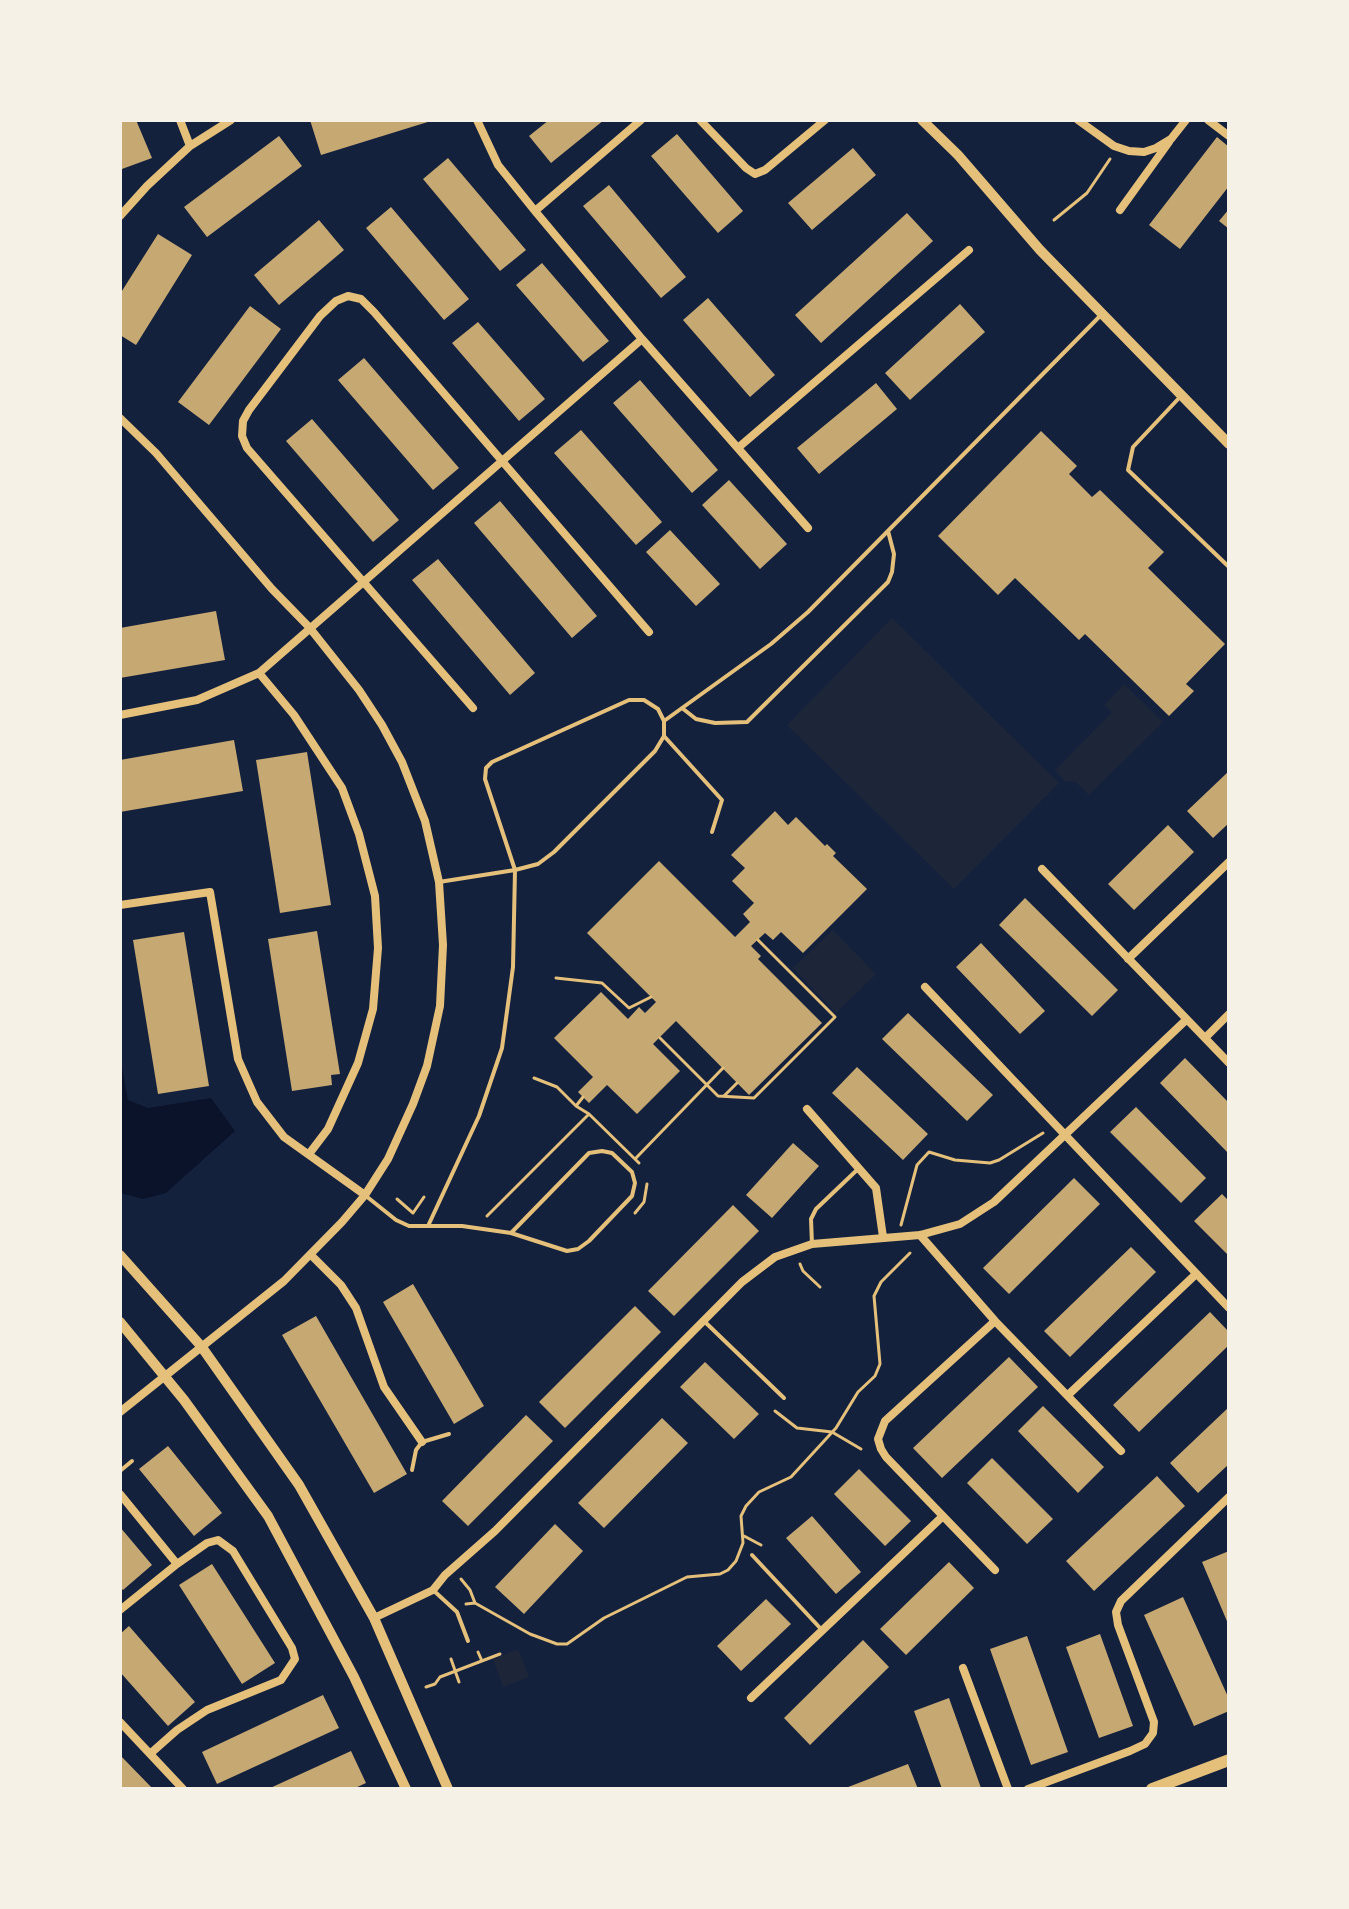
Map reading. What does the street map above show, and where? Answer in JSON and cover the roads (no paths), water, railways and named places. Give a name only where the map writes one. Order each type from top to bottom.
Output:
[{"type":"main road","points":[[1152,1789],[1229,1760]]},
{"type":"street","points":[[180,120],[190,146]]},
{"type":"street","points":[[120,216],[190,146],[231,120]]},
{"type":"street","points":[[477,120],[498,165],[535,211],[642,339],[808,528]]},
{"type":"street","points":[[535,211],[641,120]]},
{"type":"street","points":[[700,120],[755,174],[765,170],[825,120]]},
{"type":"street","points":[[922,120],[958,155],[1040,250],[1229,444]]},
{"type":"street","points":[[1078,120],[1114,146],[1129,151],[1144,152],[1171,139]]},
{"type":"street","points":[[1120,210],[1186,120]]},
{"type":"street","points":[[1208,120],[1229,136]]},
{"type":"street","points":[[739,447],[969,250]]},
{"type":"street","points":[[473,708],[247,448],[242,436],[243,421],[249,410],[320,316],[336,301],[348,296],[361,299],[649,632]]},
{"type":"street","points":[[120,715],[197,700],[259,673],[642,339]]},
{"type":"street","points":[[120,418],[156,453],[272,589],[309,627],[359,690],[393,744],[411,782],[425,821],[439,882],[443,924],[443,976],[432,1046],[405,1123],[388,1159],[365,1195],[284,1281],[120,1412]]},
{"type":"street","points":[[259,673],[303,727],[342,788],[359,834],[375,896],[378,948],[373,1009],[358,1063],[328,1129],[309,1154]]},
{"type":"street","points":[[1128,959],[1229,862]]},
{"type":"street","points":[[1042,869],[1229,1063]]},
{"type":"street","points":[[120,905],[210,892],[238,1059],[257,1102],[284,1137],[365,1195]]},
{"type":"street","points":[[925,987],[1229,1308]]},
{"type":"street","points":[[1205,1038],[1229,1014]]},
{"type":"street","points":[[374,1618],[433,1590],[742,1282],[775,1257],[812,1244],[920,1235],[960,1224],[994,1202],[1186,1020]]},
{"type":"street","points":[[807,1109],[876,1188],[883,1237]]},
{"type":"street","points":[[920,1235],[995,1321],[1121,1451]]},
{"type":"street","points":[[120,1255],[201,1346],[299,1485],[374,1618],[448,1789]]},
{"type":"street","points":[[311,1255],[341,1285],[356,1308],[384,1387],[422,1442]]},
{"type":"street","points":[[1068,1395],[1195,1275]]},
{"type":"street","points":[[995,1321],[885,1421],[878,1439],[881,1449],[995,1570]]},
{"type":"street","points":[[120,1322],[235,1466],[268,1516],[354,1677],[406,1789]]},
{"type":"street","points":[[120,1494],[177,1564]]},
{"type":"street","points":[[1028,1789],[1130,1751],[1145,1744],[1153,1733],[1154,1722],[1116,1612],[1121,1601],[1229,1497]]},
{"type":"street","points":[[751,1698],[943,1516]]},
{"type":"street","points":[[120,1610],[177,1564],[207,1543],[218,1540],[226,1544],[292,1648],[295,1659],[281,1680],[207,1710],[177,1730],[151,1753]]},
{"type":"street","points":[[963,1668],[1008,1789]]},
{"type":"street","points":[[120,1722],[183,1789]]},
{"type":"lane","points":[[664,721],[771,644],[808,612],[1103,314]]},
{"type":"lane","points":[[1182,395],[1133,447],[1128,470],[1229,567]]},
{"type":"lane","points":[[682,708],[696,719],[715,723],[747,722],[888,582],[894,554],[888,531]]},
{"type":"lane","points":[[428,1226],[479,1116],[502,1048],[513,967],[515,870],[485,779],[486,768],[492,762],[629,700],[644,700],[658,709],[664,721],[664,736],[655,751],[554,852],[538,864],[515,870],[439,882]]},
{"type":"lane","points":[[664,736],[722,800],[712,832]]},
{"type":"lane","points":[[365,1195],[396,1220],[409,1226],[462,1226],[511,1233],[567,1251],[578,1249],[589,1241],[632,1196],[635,1183],[632,1172],[612,1153],[589,1153],[511,1233]]},
{"type":"lane","points":[[812,1244],[811,1219],[816,1209],[860,1167]]},
{"type":"lane","points":[[705,1321],[784,1398]]},
{"type":"lane","points":[[412,1470],[416,1450],[422,1442],[449,1434]]},
{"type":"lane","points":[[120,1471],[132,1461]]},
{"type":"lane","points":[[752,1555],[822,1631]]},
{"type":"lane","points":[[433,1590],[457,1612],[468,1641]]}]
